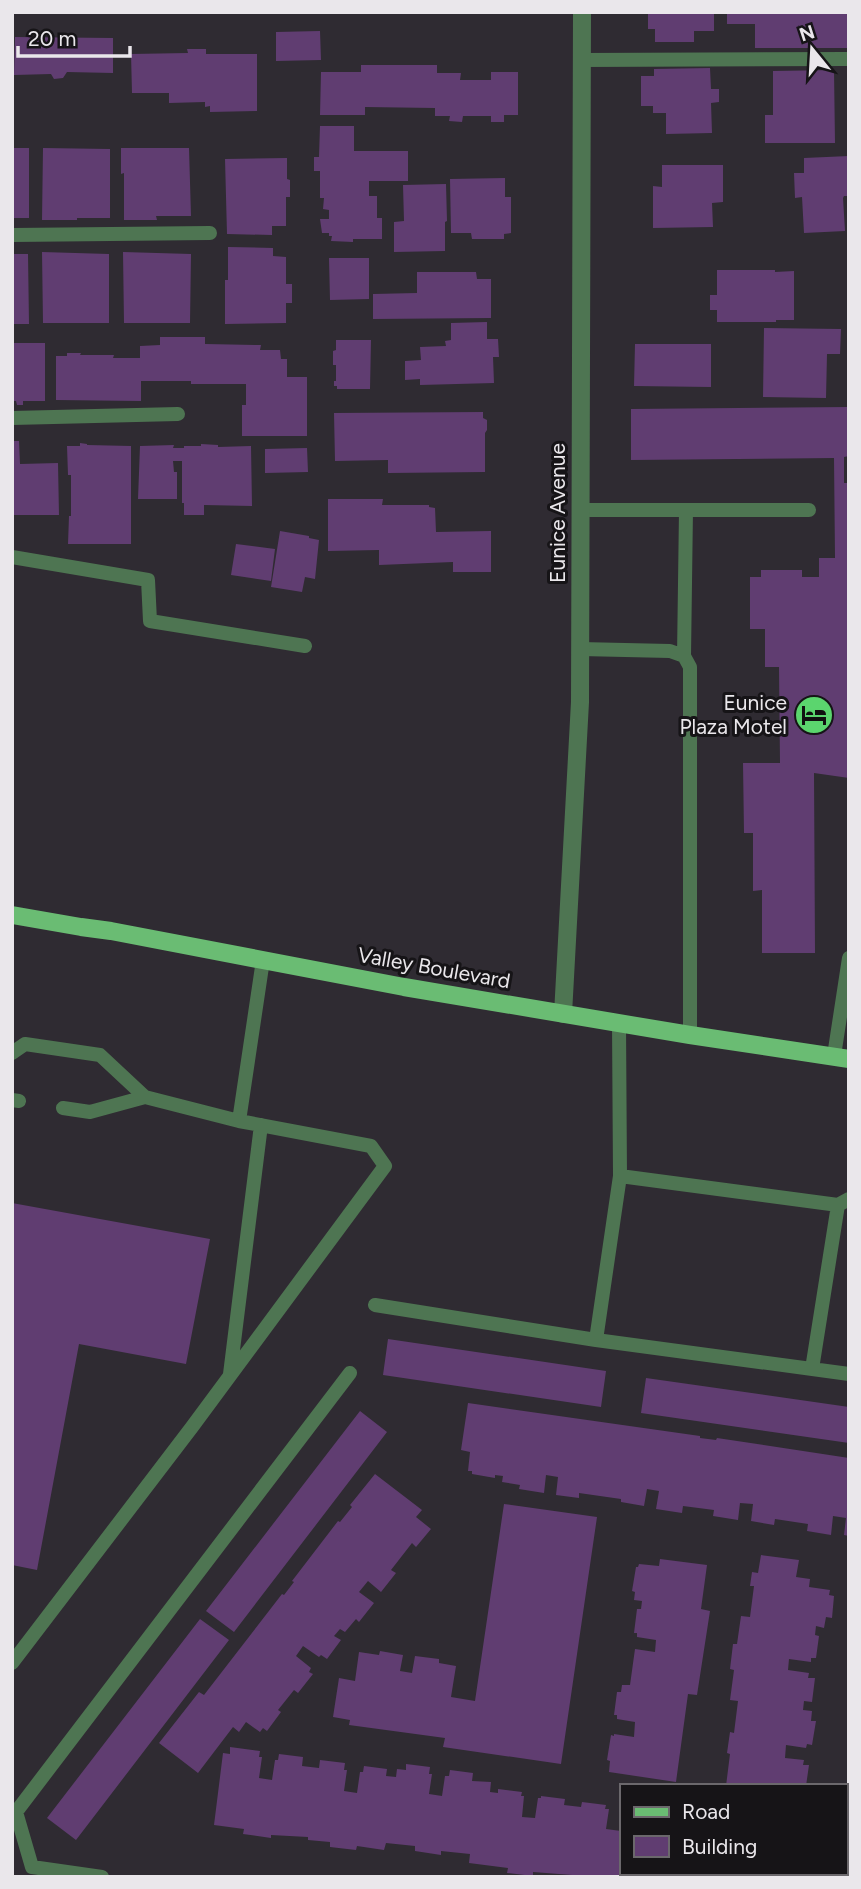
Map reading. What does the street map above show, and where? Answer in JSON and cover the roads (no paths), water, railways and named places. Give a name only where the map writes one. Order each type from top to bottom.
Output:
[{"type":"main road","name":"Valley Boulevard","points":[[12,915],[111,930],[404,987],[841,1058]]},
{"type":"street","name":"Eunice Avenue","points":[[563,1014],[580,702],[582,12]]},
{"type":"lane","points":[[582,60],[847,59]]},
{"type":"lane","points":[[12,235],[210,233]]},
{"type":"lane","points":[[12,418],[178,414]]},
{"type":"lane","points":[[581,510],[809,510]]},
{"type":"lane","points":[[686,510],[684,656],[690,667],[690,1035]]},
{"type":"lane","points":[[12,557],[148,580],[150,621],[305,646]]},
{"type":"lane","points":[[580,649],[670,651],[684,656]]},
{"type":"lane","points":[[841,1058],[849,958]]},
{"type":"lane","points":[[239,1121],[263,960]]},
{"type":"lane","points":[[596,1340],[620,1175],[619,1023]]},
{"type":"lane","points":[[12,1053],[25,1044],[100,1055],[145,1097],[239,1121],[370,1146],[384,1166],[12,1663]]},
{"type":"lane","points":[[63,1108],[90,1112],[145,1097]]},
{"type":"lane","points":[[230,1375],[261,1125]]},
{"type":"lane","points":[[620,1175],[844,1202],[812,1369]]},
{"type":"lane","points":[[375,1305],[596,1340],[849,1374]]},
{"type":"lane","points":[[102,1877],[33,1867],[16,1812],[350,1373]]},
{"type":"place","name":"Eunice Plaza Motel","points":[[814,715]]}]
